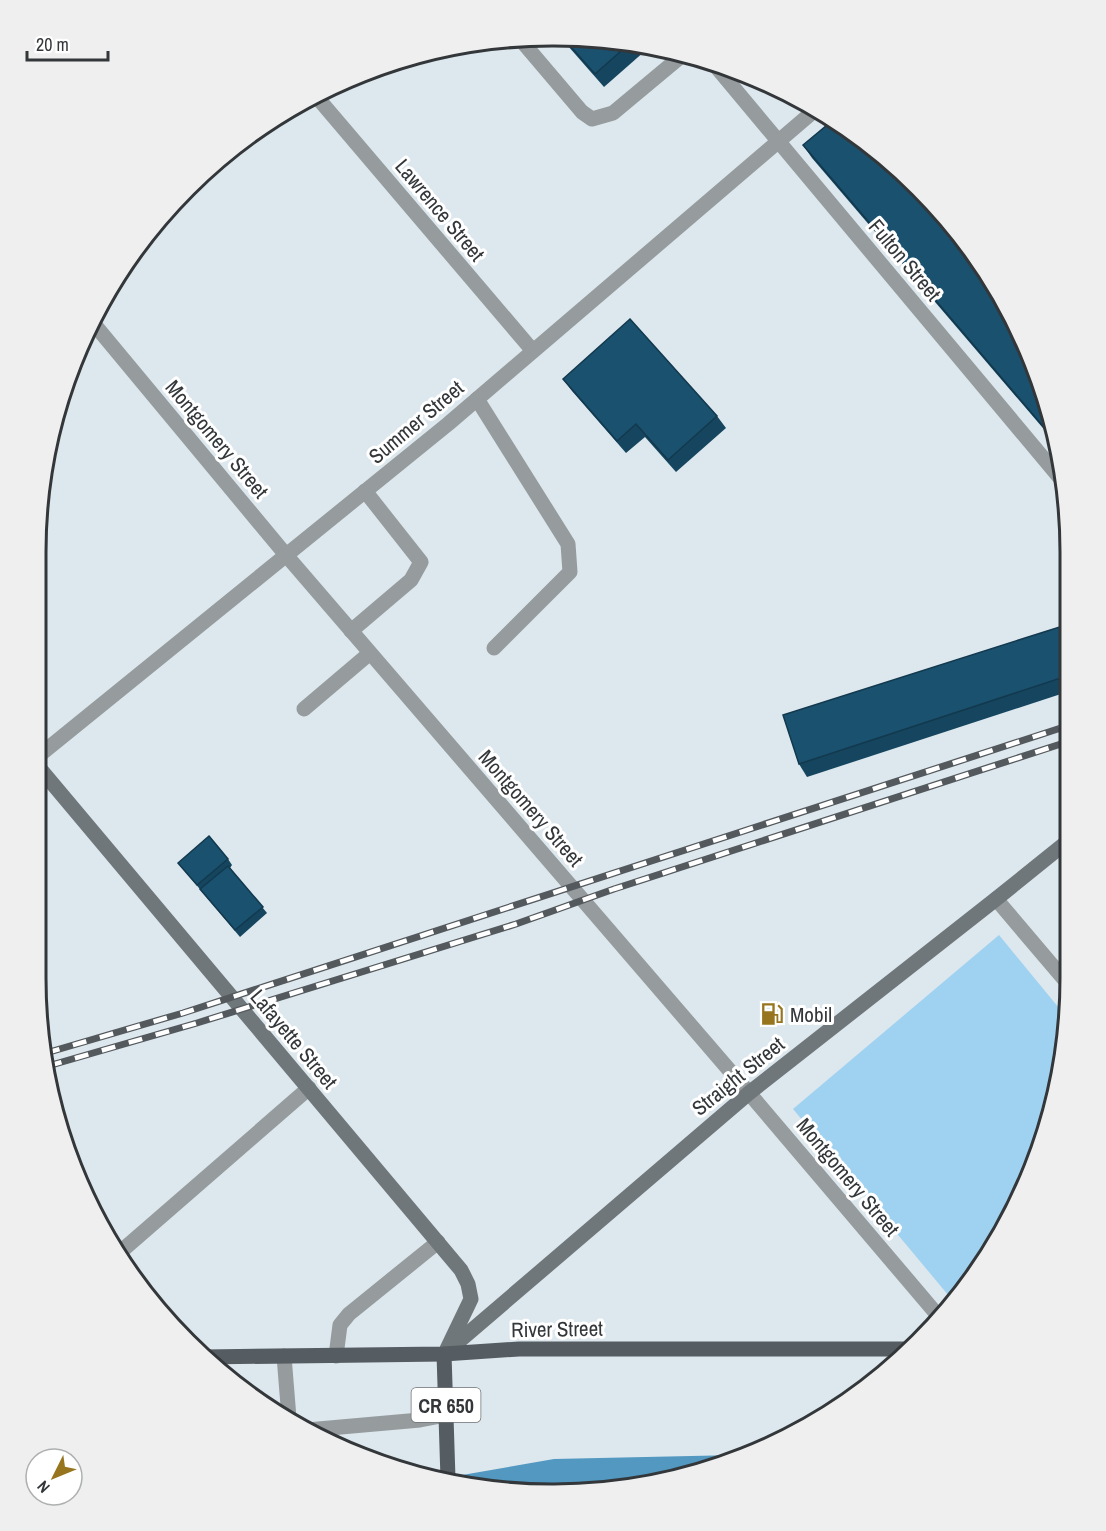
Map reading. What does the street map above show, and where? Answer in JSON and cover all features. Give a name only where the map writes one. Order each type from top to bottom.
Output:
[{"type":"main road","name":"Lafayette Street","points":[[46,776],[461,1270],[468,1284],[471,1299],[444,1354]]},
{"type":"main road","name":"Straight Street","points":[[444,1354],[749,1093],[1060,847]]},
{"type":"main road","name":"River Street","points":[[217,1357],[444,1354],[519,1349],[897,1349]]},
{"type":"main road","name":"CR 650","points":[[444,1354],[448,1473]]},
{"type":"street","points":[[527,48],[582,112],[592,119],[613,113],[675,62]]},
{"type":"street","name":"Fulton Street","points":[[724,76],[1052,468]]},
{"type":"street","name":"Lawrence Street","points":[[322,103],[533,351]]},
{"type":"street","name":"Summer Street","points":[[46,750],[477,399],[809,116]]},
{"type":"street","name":"Montgomery Street","points":[[99,330],[286,555],[934,1311]]},
{"type":"street","points":[[477,399],[568,544],[570,572],[494,648]]},
{"type":"street","points":[[351,631],[411,579],[422,562],[365,491]]},
{"type":"street","points":[[304,709],[370,653]]},
{"type":"street","points":[[996,899],[1060,974]]},
{"type":"street","points":[[125,1248],[309,1088]]},
{"type":"street","points":[[336,1356],[340,1325],[349,1314],[438,1242]]},
{"type":"street","points":[[285,1356],[288,1410]]},
{"type":"street","points":[[322,1429],[420,1420],[446,1415]]},
{"type":"shaded area","points":[[999,935],[1058,1007],[1050,1077],[1033,1141],[1021,1172],[992,1231],[948,1295],[793,1109]]},
{"type":"shaded area","points":[[723,1455],[652,1475],[586,1483],[520,1483],[458,1476],[554,1459]]},
{"type":"building","points":[[571,47],[621,51],[595,74]]},
{"type":"building","points":[[825,126],[887,172],[934,219],[955,245],[992,300],[1021,359],[1043,426],[803,145]]},
{"type":"building","points":[[630,319],[717,416],[668,460],[636,424],[617,441],[563,379]]},
{"type":"building","points":[[1060,627],[1060,678],[799,764],[783,715]]},
{"type":"building","points":[[209,836],[228,859],[197,885],[178,863]]},
{"type":"building","points":[[228,866],[263,907],[235,930],[200,889]]},
{"type":"railway","points":[[52,1051],[183,1013],[1060,728]]},
{"type":"railway","points":[[54,1064],[197,1023],[516,924],[614,889],[1060,744]]},
{"type":"place","name":"Mobil","points":[[772,1014]]}]
